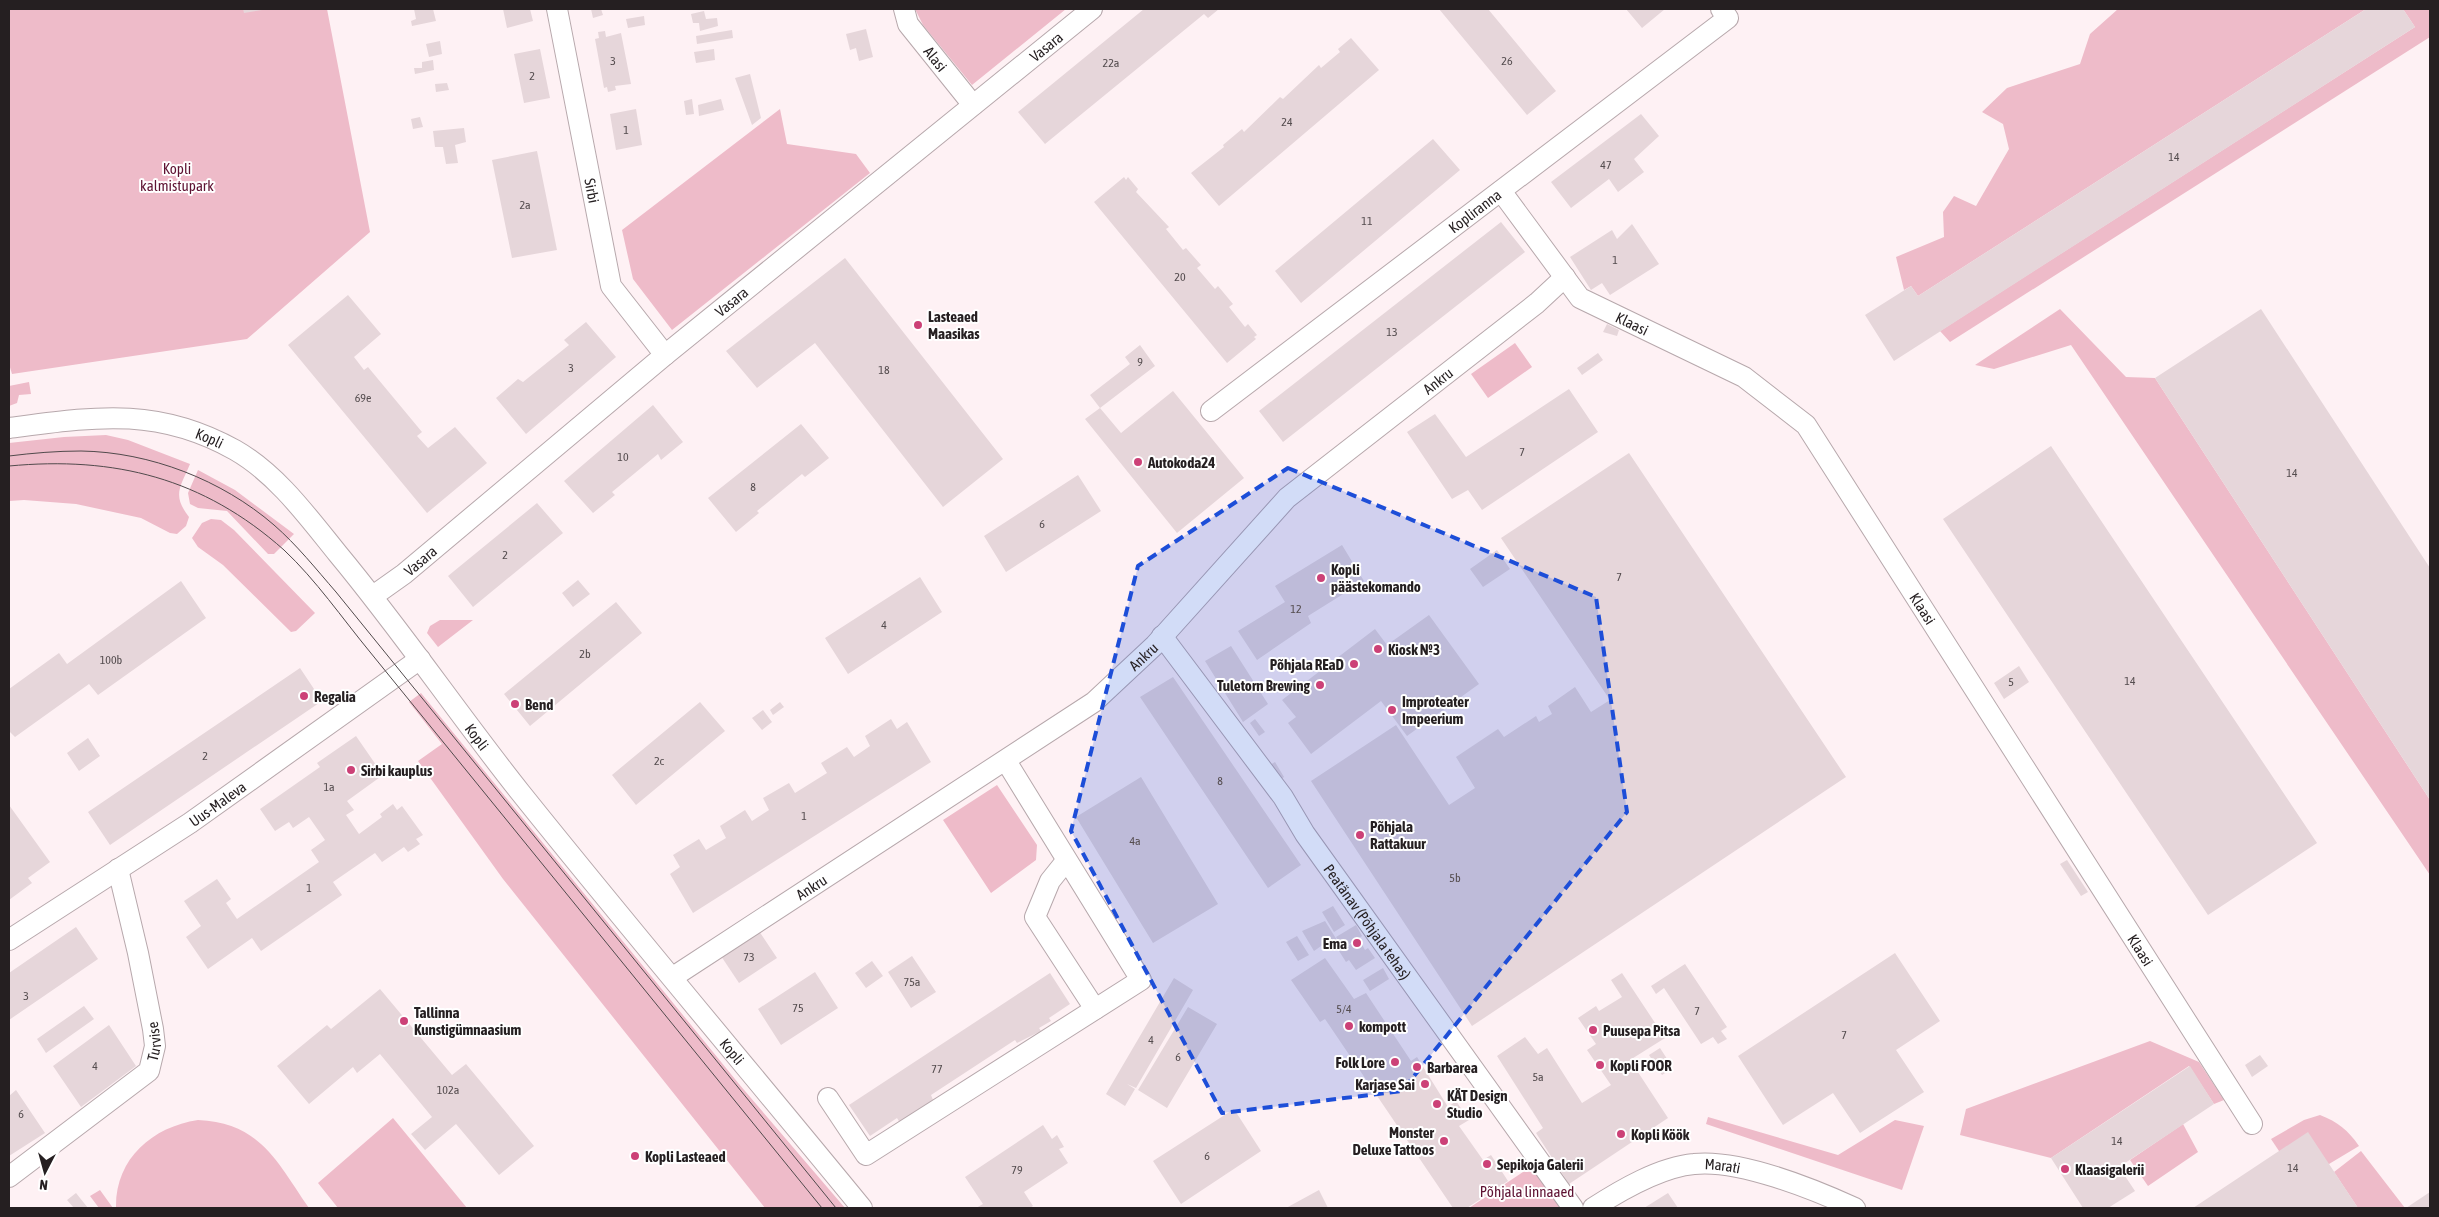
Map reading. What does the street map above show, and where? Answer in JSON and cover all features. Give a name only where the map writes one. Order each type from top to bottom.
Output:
[{"type":"street","name":"Sirbi","points":[[557,9],[611,286],[665,355]]},
{"type":"street","name":"Alasi","points":[[904,9],[908,24],[973,105]]},
{"type":"street","name":"Vasara","points":[[373,596],[404,574],[665,355],[1092,9]]},
{"type":"street","name":"Kopliranna","points":[[1211,412],[1728,18],[1721,9]]},
{"type":"street","name":"Klaasi","points":[[1501,190],[1580,298],[1744,377],[1806,425],[2252,1124]]},
{"type":"street","name":"Ankru","points":[[673,977],[1094,702],[1114,686],[1162,636],[1288,498],[1538,303],[1565,277]]},
{"type":"street","name":"Kopli","points":[[9,428],[60,421],[120,418],[166,422],[208,436],[238,452],[270,478],[304,512],[373,596],[520,791],[862,1208]]},
{"type":"street","name":"Peatänav (Põhjala tehas)","points":[[1162,636],[1283,797],[1305,834],[1573,1208]]},
{"type":"street","name":"Uus-Maleva","points":[[9,940],[198,817],[420,659]]},
{"type":"street","points":[[828,1098],[866,1155],[1141,980],[1006,761]]},
{"type":"street","points":[[1066,861],[1050,880],[1034,917],[1095,1009]]},
{"type":"street","name":"Turvise","points":[[9,1177],[149,1072],[156,1046],[138,953],[118,869]]},
{"type":"street","name":"Marati","points":[[1593,1208],[1649,1176],[1694,1164],[1746,1168],[1855,1208]]},
{"type":"highlighted area","points":[[1288,468],[1596,597],[1627,812],[1402,1091],[1222,1113],[1071,831],[1138,566]]},
{"type":"green space","name":"Kopli kalmistupark","points":[[9,9],[327,9],[370,232],[247,339],[12,374],[9,364]]},
{"type":"green space","points":[[915,9],[1066,9],[972,85],[923,25]]},
{"type":"green space","points":[[2118,9],[2366,9],[1918,296],[1911,286],[1904,290],[1896,257],[1944,237],[1943,212],[1954,196],[1976,206],[2009,149],[2003,124],[1982,112],[2007,88],[2080,64],[2090,34]]},
{"type":"green space","points":[[2403,9],[2430,9],[2430,37],[1950,342],[1940,331],[2415,27]]},
{"type":"green space","points":[[780,109],[787,144],[856,154],[870,173],[672,330],[633,279],[622,230]]},
{"type":"green space","points":[[2060,309],[2126,377],[2155,378],[2430,800],[2430,875],[2071,345],[1994,369],[1975,365]]},
{"type":"green space","points":[[1515,343],[1532,367],[1488,398],[1471,374]]},
{"type":"green space","points":[[29,382],[31,394],[19,395],[17,403],[9,406],[9,386]]},
{"type":"green space","points":[[106,435],[128,440],[190,464],[179,491],[181,503],[189,517],[186,526],[177,534],[170,533],[141,518],[76,504],[24,500],[9,501],[9,443]]},
{"type":"green space","points":[[198,470],[235,490],[294,534],[274,554],[268,554],[227,511],[198,508],[190,504],[188,493]]},
{"type":"green space","points":[[211,519],[221,520],[234,530],[315,613],[296,631],[291,632],[223,565],[198,547],[192,538],[202,523]]},
{"type":"green space","points":[[440,620],[473,620],[438,647],[427,633],[430,626]]},
{"type":"green space","points":[[421,693],[739,1084],[845,1208],[765,1208],[503,879],[418,761],[442,744],[409,702]]},
{"type":"green space","points":[[997,785],[1037,845],[1036,860],[991,893],[943,820]]},
{"type":"green space","points":[[2150,1041],[2199,1062],[2224,1100],[2214,1104],[2189,1066],[2051,1158],[1960,1135],[1966,1109]]},
{"type":"green space","points":[[2320,1115],[2342,1127],[2359,1146],[2329,1164],[2279,1151],[2271,1139],[2304,1120]]},
{"type":"green space","points":[[1708,1117],[1838,1155],[1895,1120],[1924,1126],[1902,1190],[1706,1124]]},
{"type":"green space","points":[[393,1118],[467,1208],[338,1208],[318,1183]]},
{"type":"green space","points":[[198,1120],[220,1123],[252,1137],[276,1161],[309,1208],[116,1208],[117,1190],[122,1175],[129,1160],[139,1148],[166,1130]]},
{"type":"green space","points":[[2183,1124],[2198,1152],[2148,1186],[2130,1160]]},
{"type":"green space","points":[[2361,1151],[2405,1208],[2358,1208],[2334,1172]]},
{"type":"green space","name":"Põhjala linnaaed","points":[[1532,1166],[1563,1208],[1469,1208]]},
{"type":"green space","points":[[100,1190],[113,1208],[99,1208],[90,1196]]},
{"type":"building","points":[[243,9],[262,9],[262,10],[244,13]]},
{"type":"building","points":[[414,9],[433,9],[436,21],[412,26],[411,21],[416,19]]},
{"type":"building","points":[[503,9],[530,9],[533,21],[507,28]]},
{"type":"building","points":[[591,9],[601,9],[603,15],[593,18]]},
{"type":"building","points":[[1144,9],[1219,9],[1208,18],[1204,14],[1045,144],[1018,112]]},
{"type":"building","points":[[1439,9],[1488,9],[1556,91],[1527,115]]},
{"type":"building","points":[[1626,9],[1665,9],[1642,28]]},
{"type":"building","points":[[2366,9],[2403,9],[2415,27],[1894,361],[1865,315],[1911,286],[1918,296]]},
{"type":"building","points":[[704,11],[706,19],[717,18],[718,26],[700,31],[699,23],[693,23],[691,14]]},
{"type":"building","points":[[644,16],[645,25],[628,28],[626,19]]},
{"type":"building","points":[[866,29],[873,57],[859,61],[856,48],[850,50],[846,34]]},
{"type":"building","points":[[732,30],[733,38],[697,44],[696,36]]},
{"type":"building","points":[[605,31],[606,37],[621,33],[631,84],[615,86],[616,90],[608,92],[607,87],[604,88],[595,39],[599,38],[598,32]]},
{"type":"building","points":[[1351,38],[1379,70],[1219,206],[1191,173],[1224,147],[1223,145],[1242,129],[1244,132],[1280,97],[1283,99],[1319,65],[1321,68],[1340,52],[1338,49]]},
{"type":"building","points":[[440,41],[442,54],[429,57],[426,44]]},
{"type":"building","points":[[540,49],[550,98],[524,103],[514,54]]},
{"type":"building","points":[[714,49],[715,60],[696,63],[694,52]]},
{"type":"building","points":[[433,60],[434,70],[415,74],[414,68],[422,68],[422,62]]},
{"type":"building","points":[[750,74],[761,118],[752,125],[735,78]]},
{"type":"building","points":[[447,83],[449,90],[436,92],[435,84]]},
{"type":"building","points":[[692,99],[694,114],[686,115],[684,101]]},
{"type":"building","points":[[721,99],[724,110],[699,116],[698,105]]},
{"type":"building","points":[[636,109],[642,145],[616,150],[610,114]]},
{"type":"building","points":[[1641,114],[1659,136],[1634,159],[1644,172],[1618,192],[1609,179],[1571,208],[1551,182]]},
{"type":"building","points":[[420,117],[423,127],[413,129],[411,119]]},
{"type":"building","points":[[464,128],[466,142],[455,145],[458,163],[446,164],[443,147],[435,147],[433,131]]},
{"type":"building","points":[[1433,139],[1460,170],[1301,303],[1275,271]]},
{"type":"building","points":[[537,151],[557,250],[512,258],[492,160]]},
{"type":"building","points":[[1124,177],[1126,180],[1128,177],[1138,189],[1136,192],[1169,227],[1166,229],[1183,250],[1186,248],[1201,265],[1197,268],[1215,289],[1218,286],[1233,304],[1229,307],[1245,327],[1248,324],[1257,335],[1254,337],[1256,339],[1227,363],[1094,202]]},
{"type":"building","points":[[1501,222],[1525,252],[1283,442],[1259,411]]},
{"type":"building","points":[[1632,224],[1659,264],[1610,295],[1602,283],[1591,290],[1570,257],[1612,230],[1617,239]]},
{"type":"building","points":[[845,258],[1003,459],[943,507],[815,343],[757,388],[726,351]]},
{"type":"building","points":[[348,295],[381,334],[354,357],[364,370],[368,367],[422,432],[417,436],[428,448],[455,427],[487,463],[427,513],[288,345]]},
{"type":"building","points":[[2261,309],[2430,568],[2430,800],[2155,378]]},
{"type":"building","points":[[586,322],[616,357],[526,434],[496,398],[518,379],[523,382],[569,345],[564,340]]},
{"type":"building","points":[[1607,324],[1619,330],[1617,336],[1603,332]]},
{"type":"building","points":[[1140,345],[1155,366],[1100,408],[1090,395],[1130,364],[1125,357]]},
{"type":"building","points":[[1598,353],[1603,360],[1582,375],[1577,368]]},
{"type":"building","points":[[1569,389],[1598,432],[1482,510],[1468,490],[1452,499],[1407,432],[1435,414],[1466,457]]},
{"type":"building","points":[[1173,391],[1244,478],[1177,533],[1085,419],[1100,408],[1121,433]]},
{"type":"building","points":[[653,405],[683,442],[661,460],[658,454],[612,492],[615,495],[593,513],[564,481]]},
{"type":"building","points":[[801,424],[829,458],[805,477],[802,474],[757,511],[759,513],[736,532],[708,498]]},
{"type":"building","points":[[2051,446],[2317,843],[2208,915],[1943,519]]},
{"type":"building","points":[[1629,453],[1846,777],[1472,1026],[1311,781],[1396,725],[1449,805],[1475,788],[1456,757],[1498,729],[1504,737],[1536,716],[1539,722],[1552,714],[1548,706],[1575,687],[1591,712],[1610,700],[1501,538]]},
{"type":"building","points":[[1078,475],[1101,511],[1006,572],[984,536]]},
{"type":"building","points":[[537,503],[563,533],[473,607],[448,576]]},
{"type":"building","points":[[1342,545],[1364,581],[1308,616],[1311,623],[1257,660],[1238,631],[1285,602],[1275,586]]},
{"type":"building","points":[[1497,550],[1510,569],[1483,587],[1470,569]]},
{"type":"building","points":[[920,577],[942,612],[848,674],[825,638]]},
{"type":"building","points":[[578,580],[590,594],[573,607],[562,593]]},
{"type":"building","points":[[181,581],[206,618],[98,695],[89,684],[15,737],[9,731],[9,689],[59,653],[67,664]]},
{"type":"building","points":[[616,602],[642,633],[530,726],[504,694]]},
{"type":"building","points":[[1429,615],[1479,684],[1407,736],[1381,701],[1311,754],[1288,723],[1296,717],[1282,700],[1375,629],[1387,645]]},
{"type":"building","points":[[1231,646],[1268,704],[1243,722],[1205,661]]},
{"type":"building","points":[[2019,666],[2029,682],[2004,699],[1994,683]]},
{"type":"building","points":[[300,668],[322,701],[110,845],[88,812]]},
{"type":"building","points":[[1173,677],[1301,865],[1268,888],[1140,697]]},
{"type":"building","points":[[700,702],[725,731],[636,805],[612,775]]},
{"type":"building","points":[[780,702],[784,707],[773,715],[770,710]]},
{"type":"building","points":[[763,710],[772,722],[762,730],[752,718]]},
{"type":"building","points":[[891,719],[897,729],[907,722],[931,762],[693,913],[670,874],[680,867],[673,855],[699,839],[706,850],[726,838],[720,826],[745,810],[752,821],[769,810],[763,798],[789,783],[795,793],[827,773],[821,763],[847,747],[854,757],[870,746],[865,736]]},
{"type":"building","points":[[1255,719],[1265,732],[1259,736],[1250,723]]},
{"type":"building","points":[[356,736],[383,775],[347,801],[354,810],[346,815],[359,834],[382,817],[380,814],[393,804],[397,810],[402,806],[423,835],[416,839],[420,844],[408,852],[404,847],[382,862],[375,853],[333,882],[342,895],[261,951],[252,938],[208,969],[186,937],[201,926],[184,901],[217,879],[231,899],[226,903],[237,919],[319,862],[311,850],[325,840],[309,817],[293,828],[289,822],[275,831],[260,809],[320,767],[317,763]]},
{"type":"building","points":[[88,738],[100,756],[79,771],[67,753]]},
{"type":"building","points":[[1275,762],[1284,777],[1275,783],[1265,768]]},
{"type":"building","points":[[1141,777],[1218,904],[1153,943],[1076,817]]},
{"type":"building","points":[[9,805],[50,862],[28,878],[32,883],[9,900]]},
{"type":"building","points":[[2067,860],[2088,892],[2081,896],[2060,864]]},
{"type":"building","points":[[1333,906],[1345,925],[1334,932],[1322,912]]},
{"type":"building","points":[[1325,921],[1337,940],[1326,947],[1324,944],[1314,951],[1302,931]]},
{"type":"building","points":[[1356,925],[1362,936],[1343,948],[1336,937]]},
{"type":"building","points":[[76,927],[98,959],[9,1020],[9,973]]},
{"type":"building","points":[[759,931],[777,958],[739,983],[721,956]]},
{"type":"building","points":[[1297,936],[1309,955],[1298,961],[1286,942]]},
{"type":"building","points":[[1359,939],[1365,950],[1368,948],[1375,958],[1356,970],[1349,960],[1346,962],[1339,951]]},
{"type":"building","points":[[1895,953],[1940,1021],[1896,1050],[1924,1092],[1860,1133],[1833,1093],[1783,1125],[1738,1056]]},
{"type":"building","points":[[912,956],[936,992],[911,1008],[888,972]]},
{"type":"building","points":[[1325,958],[1354,999],[1366,993],[1411,1061],[1417,1057],[1448,1107],[1456,1101],[1469,1120],[1459,1126],[1483,1160],[1491,1155],[1508,1181],[1467,1208],[1453,1208],[1325,1019],[1320,1022],[1291,980]]},
{"type":"building","points":[[872,961],[883,976],[866,988],[855,973]]},
{"type":"building","points":[[1685,964],[1727,1027],[1721,1031],[1727,1039],[1718,1044],[1713,1037],[1701,1044],[1664,988],[1656,994],[1651,986]]},
{"type":"building","points":[[1383,968],[1389,979],[1370,991],[1363,980]]},
{"type":"building","points":[[815,972],[838,1008],[781,1045],[758,1009]]},
{"type":"building","points":[[1050,973],[1070,1004],[1049,1018],[1051,1021],[1039,1028],[1041,1031],[1017,1043],[1015,1040],[931,1095],[933,1100],[922,1107],[924,1110],[900,1123],[897,1118],[870,1136],[849,1105]]},
{"type":"building","points":[[1622,973],[1665,1038],[1630,1060],[1668,1118],[1569,1184],[1536,1133],[1543,1128],[1497,1056],[1525,1037],[1538,1054],[1547,1048],[1582,1103],[1611,1085],[1587,1050],[1596,1044],[1578,1018],[1596,1006],[1599,1011],[1622,997],[1611,980]]},
{"type":"building","points":[[1174,978],[1193,990],[1136,1088],[1127,1084],[1135,1089],[1125,1106],[1106,1094]]},
{"type":"building","points":[[380,989],[452,1075],[466,1064],[534,1146],[499,1175],[456,1124],[425,1150],[411,1134],[432,1117],[380,1054],[357,1073],[353,1067],[309,1104],[277,1066],[327,1025],[331,1029]]},
{"type":"building","points":[[84,1006],[94,1019],[46,1053],[37,1039]]},
{"type":"building","points":[[1188,1007],[1217,1024],[1167,1108],[1138,1090]]},
{"type":"building","points":[[109,1025],[136,1066],[81,1107],[53,1066]]},
{"type":"building","points":[[1660,1048],[1673,1068],[1662,1075],[1649,1055]]},
{"type":"building","points":[[2260,1055],[2268,1066],[2252,1077],[2245,1065]]},
{"type":"building","points":[[2190,1066],[2214,1104],[2119,1167],[2135,1191],[2108,1208],[2083,1208],[2051,1158]]},
{"type":"building","points":[[16,1090],[45,1133],[9,1156],[9,1096]]},
{"type":"building","points":[[1234,1109],[1261,1151],[1181,1204],[1153,1161]]},
{"type":"building","points":[[1043,1125],[1052,1139],[1057,1135],[1064,1147],[1059,1149],[1068,1163],[1024,1192],[1033,1206],[1030,1208],[976,1208],[983,1204],[965,1177]]},
{"type":"building","points":[[2308,1132],[2358,1208],[2193,1208],[2279,1151]]},
{"type":"building","points":[[1319,1190],[1328,1208],[1286,1208]]},
{"type":"building","points":[[2430,1192],[2430,1208],[2406,1208]]},
{"type":"building","points":[[76,1193],[88,1208],[74,1208],[67,1200]]},
{"type":"building","points":[[1668,1193],[1678,1208],[1644,1208]]},
{"type":"tram line","points":[[9,456],[81,451],[107,453],[159,463],[208,482],[254,509],[274,525],[306,557],[336,592],[836,1208]]},
{"type":"tram line","points":[[9,466],[85,465],[121,469],[156,477],[189,489],[222,505],[253,525],[284,550],[318,586],[822,1208]]},
{"type":"place","name":"Lasteaed Maasikas","points":[[918,325]]},
{"type":"place","name":"Autokoda24","points":[[1138,462]]},
{"type":"place","name":"Kopli päästekomando","points":[[1321,578]]},
{"type":"place","name":"Kiosk №3","points":[[1378,649]]},
{"type":"place","name":"Põhjala REaD","points":[[1354,664]]},
{"type":"place","name":"Tuletorn Brewing","points":[[1320,685]]},
{"type":"place","name":"Regalia","points":[[304,696]]},
{"type":"place","name":"Bend","points":[[515,704]]},
{"type":"place","name":"Improteater Impeerium","points":[[1392,710]]},
{"type":"place","name":"Sirbi kauplus","points":[[351,770]]},
{"type":"place","name":"Põhjala Rattakuur","points":[[1360,835]]},
{"type":"place","name":"Ema","points":[[1357,943]]},
{"type":"place","name":"Tallinna Kunstigümnaasium","points":[[404,1021]]},
{"type":"place","name":"kompott","points":[[1349,1026]]},
{"type":"place","name":"Puusepa Pitsa","points":[[1593,1030]]},
{"type":"place","name":"Folk Lore","points":[[1395,1062]]},
{"type":"place","name":"Kopli FOOR","points":[[1600,1065]]},
{"type":"place","name":"Barbarea","points":[[1417,1067]]},
{"type":"place","name":"Karjase Sai","points":[[1425,1084]]},
{"type":"place","name":"KÄT Design Studio","points":[[1437,1104]]},
{"type":"place","name":"Kopli Köök","points":[[1621,1134]]},
{"type":"place","name":"Monster Deluxe Tattoos","points":[[1444,1141]]},
{"type":"place","name":"Kopli Lasteaed","points":[[635,1156]]},
{"type":"place","name":"Sepikoja Galerii","points":[[1487,1164]]},
{"type":"place","name":"Klaasigalerii","points":[[2065,1169]]}]
